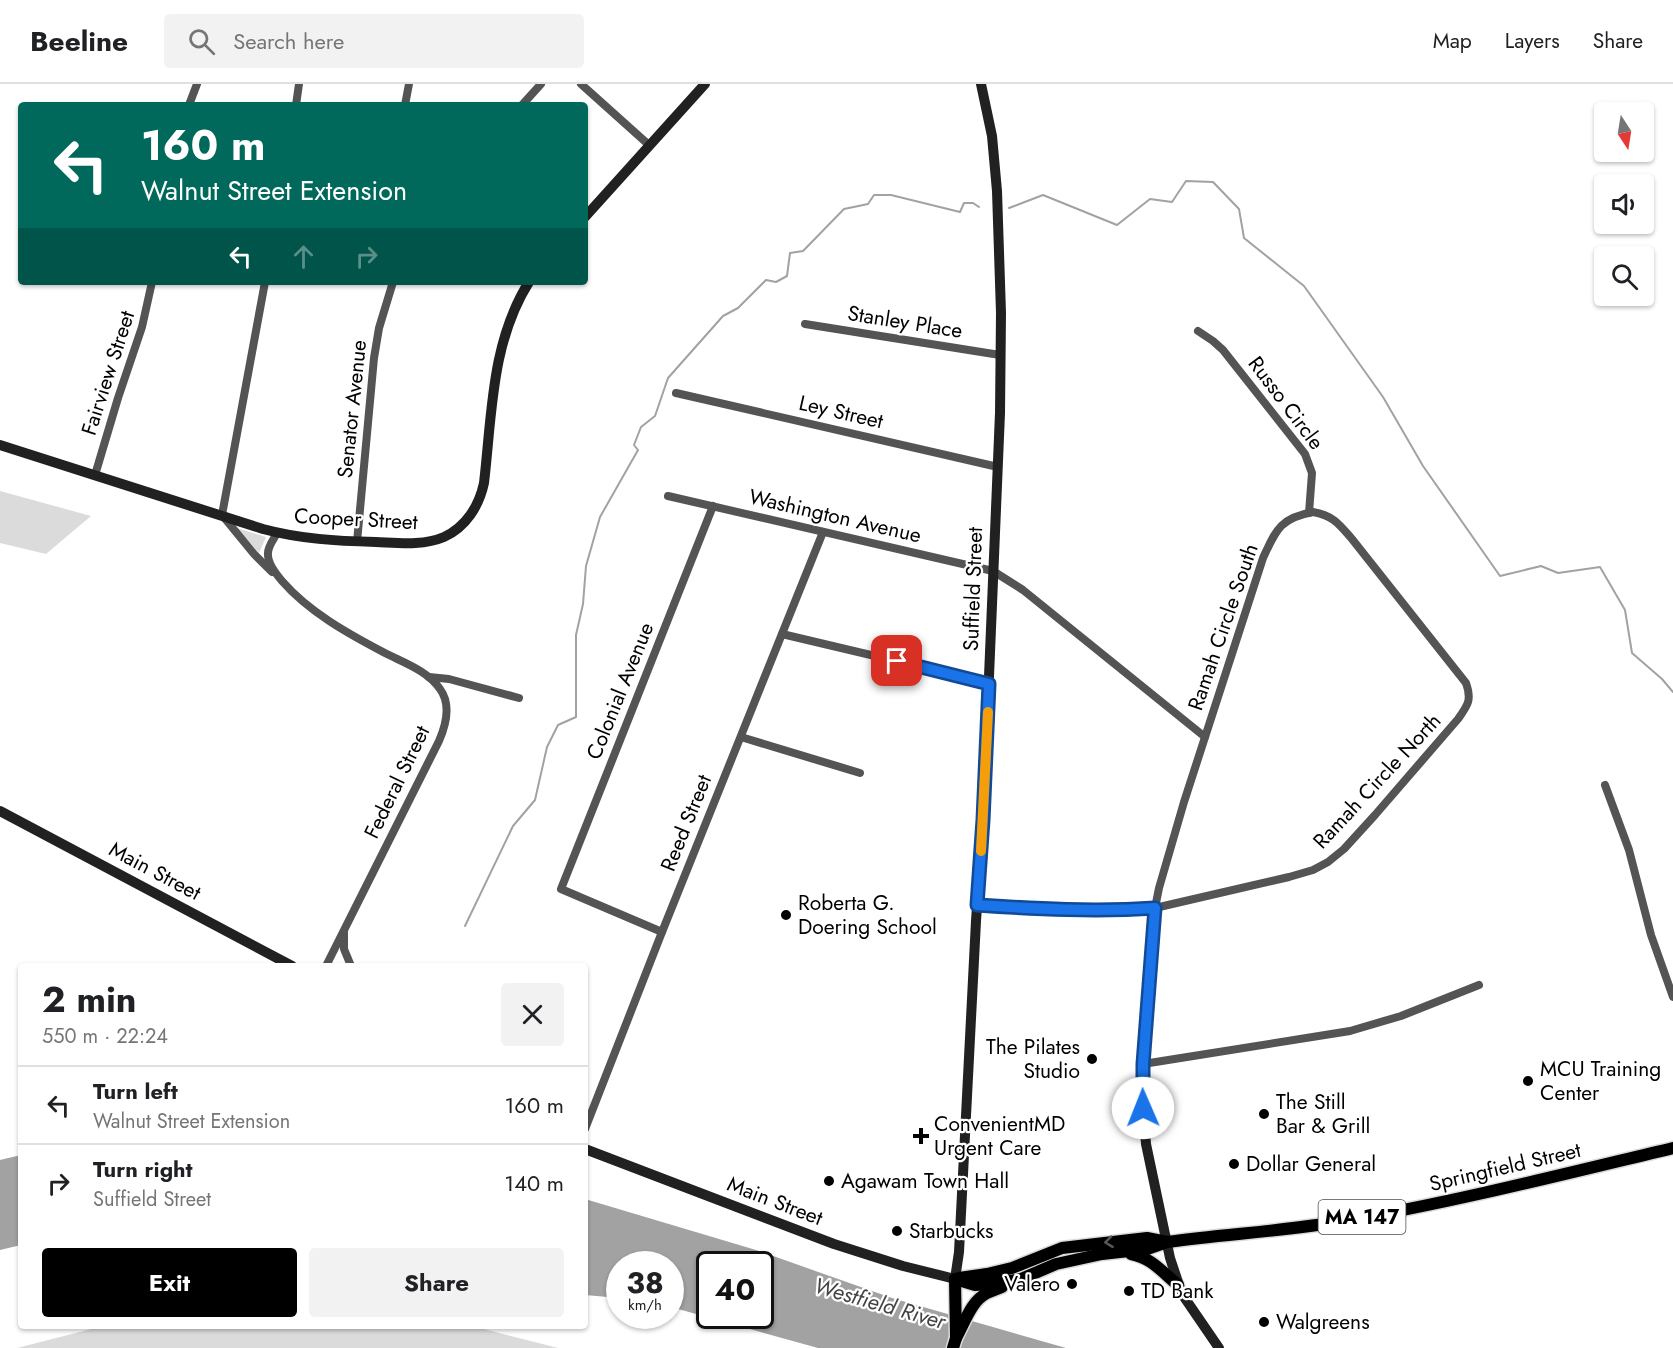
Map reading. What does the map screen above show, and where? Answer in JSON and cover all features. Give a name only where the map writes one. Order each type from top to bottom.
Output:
[{"type":"main road","points":[[588,213],[705,84]]},
{"type":"main road","name":"Suffield Street","points":[[955,1343],[955,1279],[959,1249],[983,820],[998,467],[1001,313],[997,191],[992,136],[981,84]]},
{"type":"main road","name":"Cooper Street","points":[[0,445],[277,533],[309,539],[357,542],[409,544],[437,540],[456,530],[473,512],[479,500],[484,483],[500,348],[513,311],[527,285]]},
{"type":"main road","name":"Main Street","points":[[0,811],[286,963]]},
{"type":"main road","points":[[977,905],[1088,910],[1155,908],[1143,1064],[1142,1092],[1146,1144],[1153,1184],[1178,1285],[1219,1348]]},
{"type":"main road","name":"Springfield Street","points":[[955,1279],[975,1285],[992,1284],[1021,1279],[1056,1264],[1101,1254],[1147,1249],[1167,1242],[1332,1222],[1398,1211],[1673,1148]]},
{"type":"main road","name":"Main Street","points":[[588,1150],[834,1244],[903,1266],[955,1279]]},
{"type":"main road","name":"Springfield Street","points":[[955,1279],[1012,1268],[1062,1248],[1147,1238],[1167,1242]]},
{"type":"main road","points":[[1124,1252],[1145,1257],[1178,1285]]},
{"type":"main road","name":"MA 147","points":[[955,1343],[969,1312],[978,1299],[1021,1279]]},
{"type":"street","points":[[190,102],[197,84]]},
{"type":"street","points":[[296,102],[299,84]]},
{"type":"street","points":[[406,102],[409,84]]},
{"type":"street","points":[[525,102],[541,84]]},
{"type":"street","points":[[581,84],[649,145]]},
{"type":"street","name":"Fairview Street","points":[[95,475],[142,327],[151,285]]},
{"type":"street","points":[[222,515],[264,285]]},
{"type":"street","name":"Senator Avenue","points":[[357,542],[374,358],[379,328],[392,285]]},
{"type":"street","name":"Stanley Place","points":[[805,324],[1000,355]]},
{"type":"street","name":"Russo Circle","points":[[1198,331],[1223,350],[1305,454],[1312,473],[1309,513]]},
{"type":"street","name":"Ley Street","points":[[676,393],[998,467]]},
{"type":"street","name":"Washington Avenue","points":[[668,496],[993,571],[1023,590],[1205,737]]},
{"type":"street","name":"Colonial Avenue","points":[[662,932],[561,889],[713,507]]},
{"type":"street","name":"Ramah Circle North","points":[[1155,908],[1290,878],[1328,862],[1344,849],[1375,815],[1467,706],[1470,695],[1466,683],[1336,520],[1324,514],[1309,513]]},
{"type":"street","name":"Ramah Circle South","points":[[1155,908],[1205,737],[1263,558],[1274,535],[1285,521],[1309,513]]},
{"type":"street","name":"Federal Street","points":[[222,515],[254,554],[299,598],[324,618],[429,677],[440,688],[444,696],[446,713],[444,728],[328,963]]},
{"type":"street","name":"Reed Street","points":[[588,1121],[823,532]]},
{"type":"street","name":"Federal Street","points":[[277,533],[267,555],[280,580]]},
{"type":"street","points":[[782,634],[989,684]]},
{"type":"street","points":[[429,677],[449,679],[519,698]]},
{"type":"street","points":[[741,737],[860,773]]},
{"type":"street","points":[[1605,786],[1629,850],[1651,935],[1673,997]]},
{"type":"street","points":[[344,931],[344,949],[350,963]]},
{"type":"street","points":[[1143,1064],[1350,1031],[1401,1016],[1479,985]]},
{"type":"shaded area","points":[[0,491],[91,516],[46,554],[0,543]]},
{"type":"shaded area","points":[[237,528],[266,537],[259,553]]},
{"type":"shaded area","points":[[91,1329],[484,1329],[558,1348],[17,1348]]},
{"type":"water","points":[[18,1156],[18,1246],[0,1250],[0,1160]]},
{"type":"water","points":[[588,1200],[759,1251],[696,1251],[696,1314],[684,1311],[684,1251],[606,1251],[606,1297],[588,1295]]},
{"type":"water","name":"Westfield River","points":[[774,1256],[892,1298],[1066,1348],[818,1348],[750,1329],[774,1329]]},
{"type":"waterway","points":[[1009,208],[1043,195],[1117,225],[1150,199],[1172,202],[1186,181],[1213,182],[1239,209],[1244,238],[1304,286],[1383,397],[1423,466],[1500,576],[1541,566],[1558,573],[1600,567],[1625,610],[1632,653],[1662,679],[1673,692]]},
{"type":"waterway","points":[[465,926],[513,826],[535,800],[547,747],[558,725],[576,717],[576,635],[583,604],[586,566],[600,517],[638,450],[634,445],[641,427],[655,416],[668,378],[723,316],[738,308],[766,280],[776,282],[787,276],[790,253],[803,251],[844,209],[868,204],[874,195],[891,195],[960,212],[964,203],[973,203],[979,207]]},
{"type":"slow traffic","points":[[981,851],[988,712]]},
{"type":"place","name":"Roberta G. Doering School","points":[[786,915]]},
{"type":"place","name":"The Pilates Studio","points":[[1092,1059]]},
{"type":"place","name":"MCU Training Center","points":[[1528,1081]]},
{"type":"place","name":"The Still Bar & Grill","points":[[1264,1114]]},
{"type":"place","name":"ConvenientMD Urgent Care","points":[[921,1136]]},
{"type":"place","name":"Dollar General","points":[[1234,1164]]},
{"type":"place","name":"Agawam Town Hall","points":[[829,1181]]},
{"type":"place","name":"Starbucks","points":[[897,1231]]},
{"type":"place","name":"Valero","points":[[1072,1284]]},
{"type":"place","name":"TD Bank","points":[[1129,1291]]},
{"type":"place","name":"Walgreens","points":[[1264,1322]]},
{"type":"route","points":[[897,661],[989,684],[977,905],[1082,910],[1155,908],[1143,1064],[1143,1108]]}]
